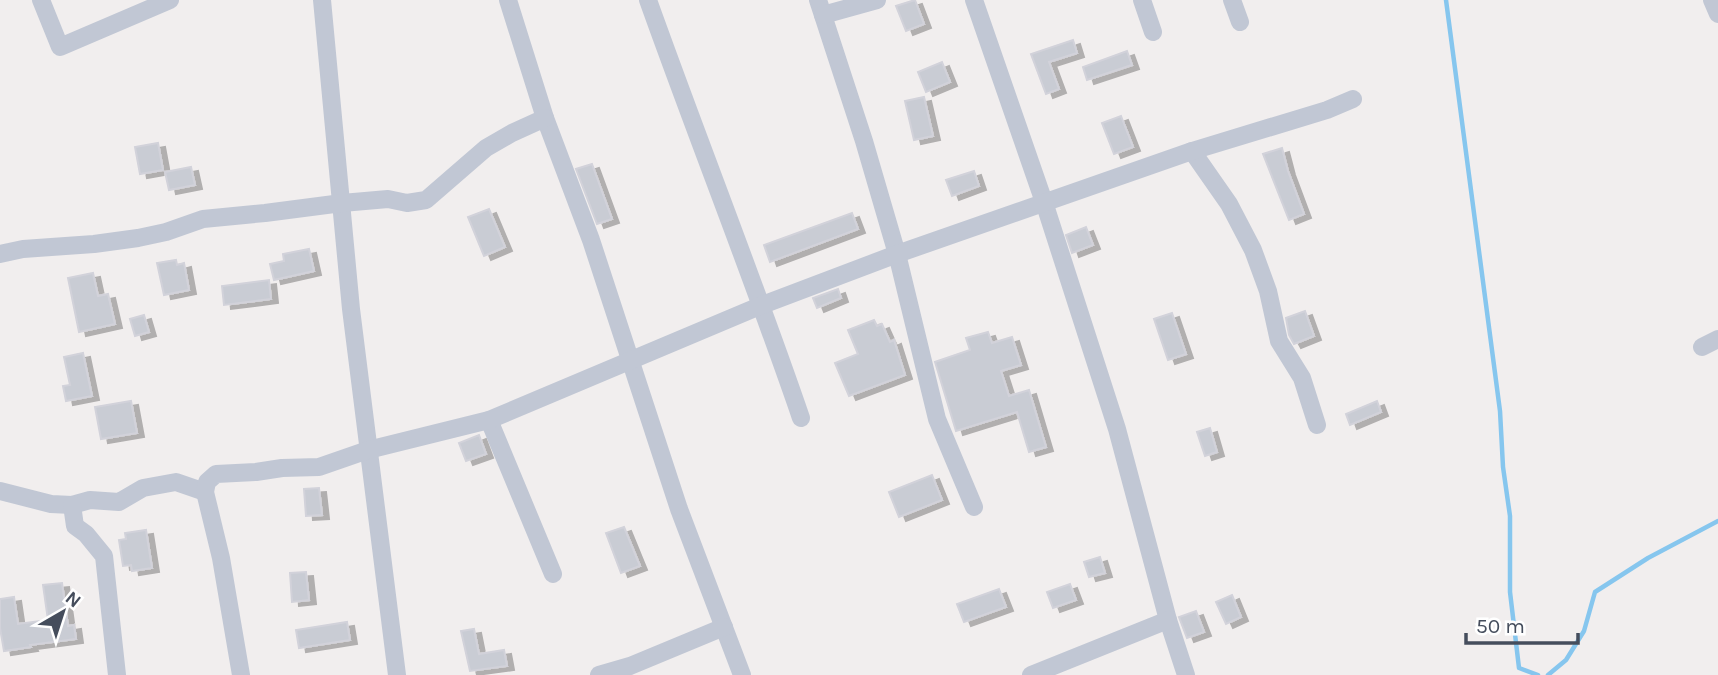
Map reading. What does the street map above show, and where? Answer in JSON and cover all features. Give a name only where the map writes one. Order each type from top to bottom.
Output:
[{"type":"street","points":[[41,0],[60,47],[170,0]]},
{"type":"street","points":[[322,0],[351,309],[397,675]]},
{"type":"street","points":[[508,0],[545,118],[632,360],[679,509],[742,675]]},
{"type":"street","points":[[648,0],[762,305],[801,418]]},
{"type":"street","points":[[877,0],[820,7],[864,141],[897,254],[937,419],[974,507]]},
{"type":"street","points":[[974,0],[1044,202],[1117,429],[1168,620],[1186,675]]},
{"type":"street","points":[[1142,0],[1153,32]]},
{"type":"street","points":[[1232,0],[1240,22]]},
{"type":"street","points":[[1712,0],[1718,13]]},
{"type":"street","points":[[241,675],[221,558],[205,492],[207,482],[216,474],[319,467],[368,450],[489,420],[762,305],[897,254],[1192,151],[1327,110],[1353,99]]},
{"type":"street","points":[[0,254],[23,249],[138,238],[203,219],[388,199],[407,203],[426,200],[486,148],[545,118]]},
{"type":"street","points":[[1192,151],[1229,204],[1253,250],[1268,291],[1279,341],[1302,378],[1317,425]]},
{"type":"street","points":[[489,420],[553,574]]},
{"type":"street","points":[[0,491],[51,504],[72,505],[90,500],[120,502],[143,488],[176,482],[205,492]]},
{"type":"street","points":[[72,505],[75,526],[86,534],[104,556],[117,675]]},
{"type":"street","points":[[1031,675],[1168,620]]},
{"type":"street","points":[[598,675],[630,666],[724,627]]},
{"type":"building","points":[[915,0],[924,24],[906,31],[896,6]]},
{"type":"building","points":[[1073,40],[1077,53],[1049,62],[1059,89],[1046,94],[1031,54]]},
{"type":"building","points":[[1127,51],[1132,65],[1087,80],[1083,67]]},
{"type":"building","points":[[942,62],[950,82],[926,92],[918,72]]},
{"type":"building","points":[[924,97],[933,136],[914,140],[905,101]]},
{"type":"building","points":[[1121,116],[1133,147],[1114,154],[1102,123]]},
{"type":"building","points":[[158,143],[163,170],[140,174],[135,147]]},
{"type":"building","points":[[1282,148],[1304,214],[1289,220],[1263,154]]},
{"type":"building","points":[[592,164],[612,219],[597,224],[576,169]]},
{"type":"building","points":[[191,167],[195,185],[169,190],[165,172]]},
{"type":"building","points":[[974,171],[979,186],[952,196],[946,180]]},
{"type":"building","points":[[489,209],[505,247],[484,256],[468,217]]},
{"type":"building","points":[[852,213],[858,229],[770,262],[764,245]]},
{"type":"building","points":[[1086,227],[1093,245],[1072,253],[1066,235]]},
{"type":"building","points":[[309,249],[314,271],[274,280],[270,264],[284,261],[283,254]]},
{"type":"building","points":[[176,260],[177,265],[184,263],[189,290],[164,295],[157,263]]},
{"type":"building","points":[[93,273],[98,296],[108,294],[115,324],[79,332],[68,278]]},
{"type":"building","points":[[269,280],[271,299],[224,305],[222,286]]},
{"type":"building","points":[[838,289],[841,298],[817,308],[813,298]]},
{"type":"building","points":[[1305,311],[1314,336],[1294,344],[1289,335],[1286,318]]},
{"type":"building","points":[[1172,313],[1186,354],[1168,360],[1154,319]]},
{"type":"building","points":[[144,315],[149,332],[135,336],[130,319]]},
{"type":"building","points":[[874,320],[877,326],[882,324],[890,342],[894,340],[905,375],[849,396],[835,363],[858,354],[848,330]]},
{"type":"building","points":[[988,332],[992,343],[1012,337],[1021,365],[1001,371],[1009,396],[1029,390],[1046,447],[1029,452],[1017,412],[956,431],[935,362],[970,350],[966,338]]},
{"type":"building","points":[[83,353],[92,396],[66,401],[63,386],[70,385],[64,357]]},
{"type":"building","points":[[131,401],[137,433],[101,439],[95,407]]},
{"type":"building","points":[[1377,401],[1381,412],[1350,425],[1346,414]]},
{"type":"building","points":[[1210,428],[1217,452],[1205,456],[1197,432]]},
{"type":"building","points":[[479,435],[486,454],[466,461],[459,443]]},
{"type":"building","points":[[932,475],[942,500],[899,517],[889,492]]},
{"type":"building","points":[[319,488],[322,515],[306,516],[304,489]]},
{"type":"building","points":[[624,527],[640,566],[621,573],[606,533]]},
{"type":"building","points":[[146,530],[152,568],[132,571],[131,565],[123,566],[119,540],[126,539],[125,533]]},
{"type":"building","points":[[1100,557],[1105,573],[1089,577],[1084,562]]},
{"type":"building","points":[[306,572],[309,600],[292,602],[290,573]]},
{"type":"building","points":[[62,583],[68,626],[74,625],[76,639],[4,651],[0,628],[0,599],[14,597],[18,624],[48,620],[43,585]]},
{"type":"building","points":[[1070,584],[1076,600],[1053,608],[1047,592]]},
{"type":"building","points":[[999,589],[1006,607],[964,622],[957,604]]},
{"type":"building","points":[[1232,595],[1241,617],[1226,624],[1216,602]]},
{"type":"building","points":[[1196,611],[1204,632],[1187,638],[1179,617]]},
{"type":"building","points":[[347,622],[350,640],[299,648],[296,630]]},
{"type":"building","points":[[474,629],[479,654],[504,650],[507,666],[470,671],[461,631]]},
{"type":"waterway","points":[[1446,0],[1500,411],[1503,467],[1510,516],[1510,592],[1519,668],[1538,675]]},
{"type":"waterway","points":[[1548,675],[1566,660],[1584,631],[1595,592],[1648,558],[1718,521]]}]
